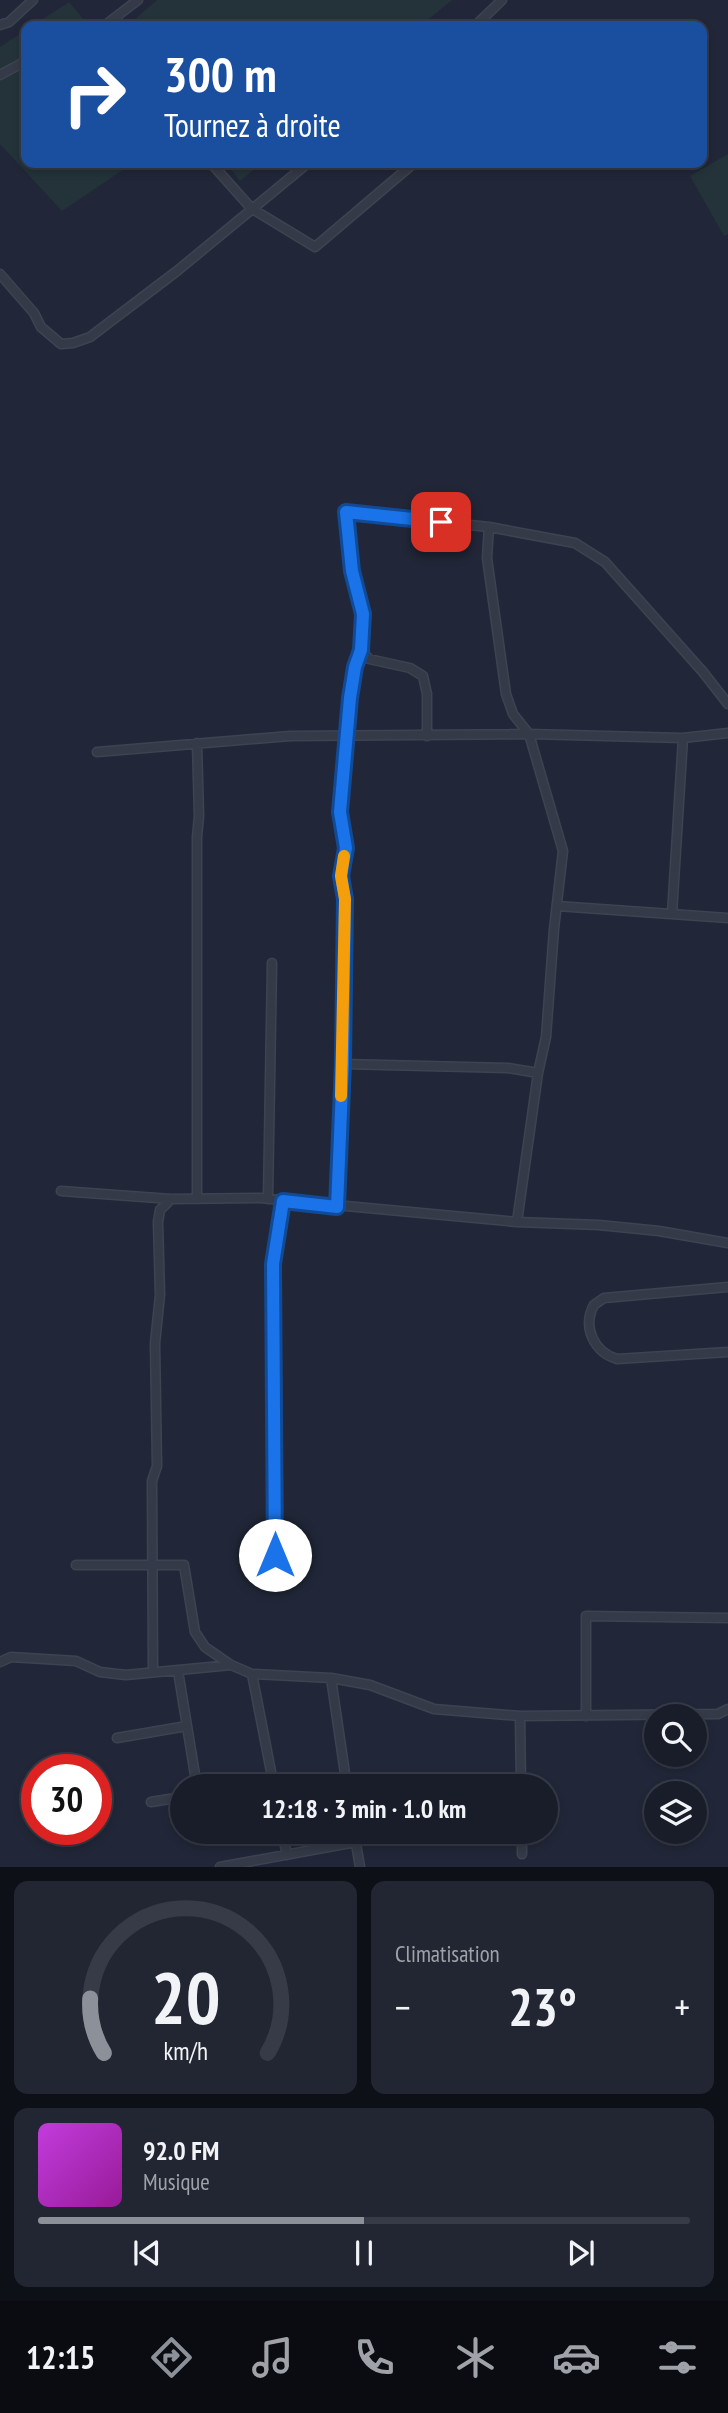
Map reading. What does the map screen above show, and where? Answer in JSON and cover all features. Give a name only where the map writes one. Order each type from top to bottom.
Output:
[{"type":"street","points":[[0,25],[9,22],[33,0]]},
{"type":"street","points":[[111,21],[138,0]]},
{"type":"street","points":[[480,21],[502,0]]},
{"type":"street","points":[[0,75],[21,64]]},
{"type":"street","points":[[215,168],[251,208],[315,247],[408,168]]},
{"type":"street","points":[[0,274],[34,313],[41,327],[61,344],[73,343],[90,337],[177,271],[302,168]]},
{"type":"street","points":[[337,1207],[343,1064],[345,899],[341,876],[346,848],[340,812],[346,737],[355,667],[361,650],[363,614],[352,571],[346,512],[489,527],[575,543],[606,562],[703,671],[728,704]]},
{"type":"street","points":[[489,527],[487,558],[506,694],[513,714],[529,734],[563,850],[546,1037],[538,1073],[517,1222]]},
{"type":"street","points":[[361,650],[369,659],[410,668],[423,676],[427,694],[427,736]]},
{"type":"street","points":[[97,752],[290,736],[529,734],[683,738],[728,733]]},
{"type":"street","points":[[672,914],[683,738]]},
{"type":"street","points":[[197,743],[197,1199]]},
{"type":"street","points":[[557,906],[728,918]]},
{"type":"street","points":[[268,1199],[272,963]]},
{"type":"street","points":[[343,1064],[508,1068],[538,1073]]},
{"type":"street","points":[[61,1191],[171,1199],[268,1199],[517,1222],[599,1225],[659,1231],[728,1243]]},
{"type":"street","points":[[153,1672],[152,1480],[157,1466],[155,1343],[160,1295],[158,1222],[160,1210],[171,1199]]},
{"type":"street","points":[[275,1581],[273,1264],[283,1201]]},
{"type":"street","points":[[728,1287],[604,1298],[594,1305],[589,1322],[593,1342],[598,1350],[617,1359],[728,1352]]},
{"type":"street","points":[[76,1565],[184,1565],[195,1632],[205,1647],[231,1665],[252,1674],[331,1678],[370,1685],[434,1709],[520,1716],[718,1714],[728,1709]]},
{"type":"street","points":[[586,1716],[586,1616],[728,1618]]},
{"type":"street","points":[[0,1662],[11,1657],[76,1661],[100,1672],[126,1675],[231,1665]]},
{"type":"street","points":[[178,1671],[195,1774]]},
{"type":"street","points":[[252,1674],[271,1774]]},
{"type":"street","points":[[331,1678],[345,1774]]},
{"type":"street","points":[[520,1716],[521,1774]]},
{"type":"street","points":[[117,1738],[187,1726]]},
{"type":"street","points":[[151,1802],[170,1799]]},
{"type":"street","points":[[285,1844],[287,1855]]},
{"type":"street","points":[[220,1867],[345,1844]]},
{"type":"street","points":[[356,1844],[360,1867]]},
{"type":"street","points":[[522,1844],[522,1854]]},
{"type":"shaded area","points":[[157,0],[452,0],[426,21],[133,21]]},
{"type":"shaded area","points":[[69,2],[85,21],[40,21]]},
{"type":"shaded area","points":[[21,33],[21,167],[0,144],[0,47]]},
{"type":"shaded area","points":[[728,154],[728,234],[724,236],[690,176]]},
{"type":"shaded area","points":[[22,168],[126,168],[62,211]]},
{"type":"shaded area","points":[[230,168],[256,168],[240,181]]},
{"type":"slow traffic","points":[[341,1096],[345,899],[341,876],[344,856]]},
{"type":"route","points":[[275,1555],[273,1264],[283,1201],[337,1207],[343,1064],[345,899],[341,876],[346,848],[340,812],[350,698],[361,650],[363,614],[352,571],[346,512],[441,522]]}]
